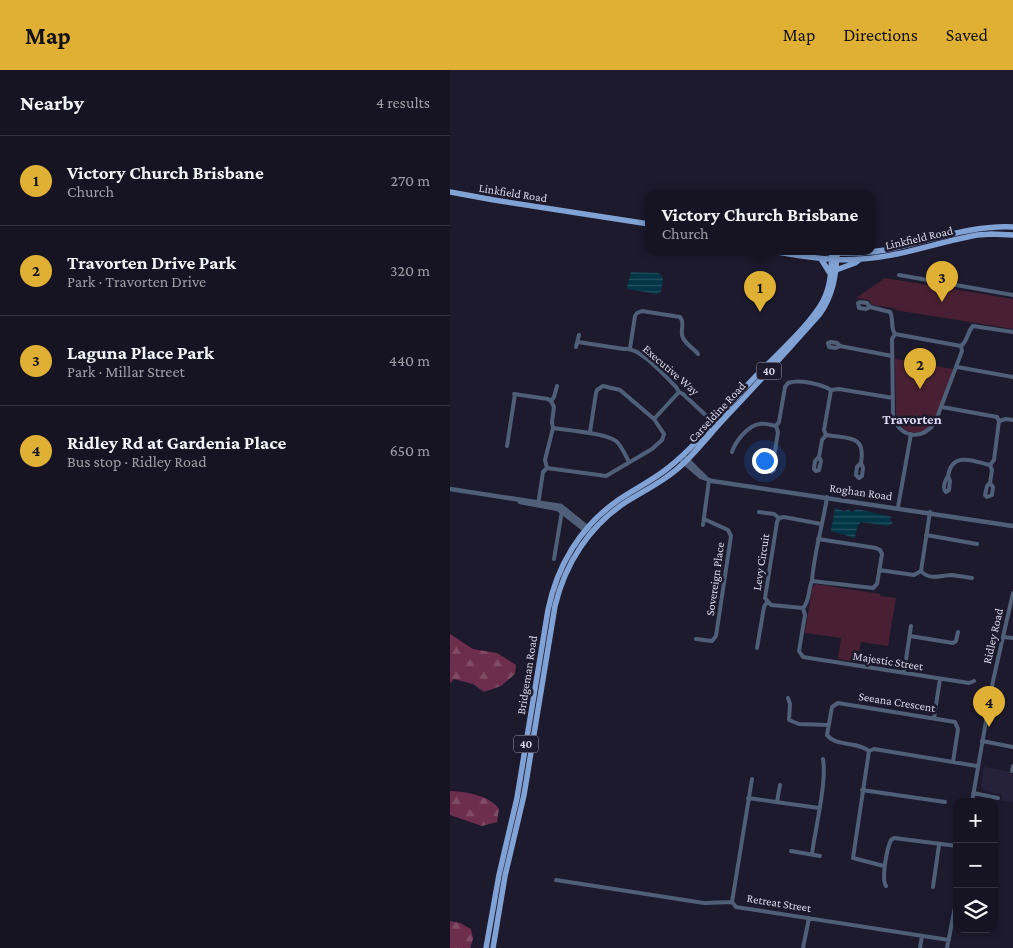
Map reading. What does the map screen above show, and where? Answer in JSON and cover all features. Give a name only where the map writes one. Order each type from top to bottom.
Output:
[{"type":"main road","name":"Linkfield Road","points":[[450,192],[645,225]]},
{"type":"main road","name":"Linkfield Road","points":[[875,251],[980,228],[1013,227]]},
{"type":"main road","name":"Linkfield Road","points":[[830,255],[859,260],[887,256],[977,235],[1013,235]]},
{"type":"main road","name":"Linkfield Road","points":[[795,255],[821,259],[842,255]]},
{"type":"main road","name":"Carseldine Road","points":[[684,459],[819,315],[831,294],[836,270],[834,256]]},
{"type":"main road","name":"Carseldine Road","points":[[684,459],[714,423],[816,311],[826,294],[834,256]]},
{"type":"main road","points":[[821,259],[831,275]]},
{"type":"main road","points":[[836,270],[859,260]]},
{"type":"main road","name":"40","points":[[588,531],[617,501],[684,459]]},
{"type":"main road","name":"Bridgeman Road","points":[[486,948],[517,798],[550,602],[564,561],[588,531]]},
{"type":"main road","name":"Bridgeman Road","points":[[493,948],[502,875]]},
{"type":"street","points":[[899,275],[1013,295]]},
{"type":"street","points":[[870,307],[890,312],[891,314],[894,334],[892,339],[893,416],[902,431],[911,434],[922,434],[931,429],[942,407],[957,367],[962,352],[961,346]]},
{"type":"street","points":[[630,348],[635,316],[642,311],[680,317],[684,323],[682,333],[684,339],[698,354]]},
{"type":"street","points":[[961,346],[965,343],[971,328],[974,326],[1013,332]]},
{"type":"street","points":[[894,334],[961,346]]},
{"type":"street","name":"Executive Way","points":[[579,335],[577,344],[630,348],[641,354],[679,392],[714,423]]},
{"type":"street","points":[[840,346],[892,356]]},
{"type":"street","points":[[957,367],[1013,377]]},
{"type":"street","points":[[776,426],[779,422],[785,387],[788,383],[797,382],[825,387],[831,390],[840,389],[893,398]]},
{"type":"street","points":[[551,401],[554,398],[557,386]]},
{"type":"street","points":[[547,468],[606,476],[652,449],[664,437],[663,430],[654,420],[620,390],[603,386],[596,393],[590,432]]},
{"type":"street","points":[[826,436],[824,430],[831,390]]},
{"type":"street","points":[[654,420],[679,392]]},
{"type":"street","points":[[507,446],[514,394],[551,401]]},
{"type":"street","points":[[547,468],[546,460],[553,428],[554,407],[551,401]]},
{"type":"street","points":[[942,407],[997,417],[1000,421]]},
{"type":"street","points":[[1000,421],[1006,419],[1013,420]]},
{"type":"street","points":[[990,465],[994,460],[1000,421]]},
{"type":"street","points":[[732,452],[734,446],[753,426],[762,424],[776,426]]},
{"type":"street","points":[[774,457],[778,432],[776,426]]},
{"type":"street","points":[[553,428],[590,432],[610,438],[616,441],[629,462]]},
{"type":"street","points":[[898,507],[911,434]]},
{"type":"street","points":[[819,457],[822,440],[826,436]]},
{"type":"street","points":[[826,436],[855,440],[860,443],[863,452],[861,463]]},
{"type":"street","name":"Roghan Road","points":[[684,459],[700,477],[707,479],[1013,526]]},
{"type":"street","points":[[948,476],[951,465],[958,460],[990,465]]},
{"type":"street","points":[[990,465],[992,470],[990,483]]},
{"type":"street","points":[[539,503],[543,472],[547,468]]},
{"type":"street","points":[[703,525],[707,479]]},
{"type":"street","points":[[450,489],[539,503],[562,509],[588,531]]},
{"type":"street","points":[[803,608],[807,604],[827,497]]},
{"type":"street","points":[[554,559],[562,509]]},
{"type":"street","name":"Levy Circuit","points":[[759,512],[774,514],[779,518],[784,517],[822,524]]},
{"type":"street","points":[[921,571],[930,512]]},
{"type":"street","name":"Sovereign Place","points":[[696,639],[712,641],[716,636],[731,536],[728,530],[704,518]]},
{"type":"street","name":"Levy Circuit","points":[[779,518],[765,598],[771,605],[803,608]]},
{"type":"street","points":[[926,535],[977,544]]},
{"type":"street","points":[[812,580],[871,589],[877,584],[880,570],[882,554],[878,548],[818,539]]},
{"type":"street","points":[[880,570],[914,575],[921,571]]},
{"type":"street","points":[[921,571],[926,576],[949,575],[972,578]]},
{"type":"street","name":"Ridley Road","points":[[972,798],[977,766],[1013,593]]},
{"type":"street","points":[[757,648],[764,608],[767,602]]},
{"type":"street","name":"Majestic Street","points":[[803,608],[805,615],[799,651],[800,655],[808,659],[969,683],[974,681]]},
{"type":"street","points":[[904,673],[911,626]]},
{"type":"street","points":[[910,636],[953,643],[956,641],[958,632]]},
{"type":"street","points":[[1003,637],[1013,638]]},
{"type":"street","points":[[934,718],[940,679]]},
{"type":"street","points":[[788,698],[790,704],[789,720],[799,724],[829,725],[827,735],[832,740],[859,745],[868,750],[874,749],[977,766]]},
{"type":"street","name":"Seeana Crescent","points":[[829,725],[832,706],[838,703],[951,720],[958,725],[953,762]]},
{"type":"street","points":[[982,741],[1013,747]]},
{"type":"street","points":[[868,750],[853,858],[884,866]]},
{"type":"street","points":[[812,854],[824,766],[823,759]]},
{"type":"street","name":"Retreat Street","points":[[752,778],[732,902],[736,907],[949,940]]},
{"type":"street","points":[[777,802],[780,785]]},
{"type":"street","points":[[862,790],[944,802]]},
{"type":"street","points":[[973,793],[998,798]]},
{"type":"street","points":[[748,798],[818,808]]},
{"type":"street","points":[[886,886],[884,866],[887,862],[889,842],[894,838],[953,846]]},
{"type":"street","points":[[933,887],[940,845]]},
{"type":"street","points":[[791,851],[820,856]]},
{"type":"street","points":[[556,880],[704,903],[732,902]]},
{"type":"street","points":[[803,948],[808,918]]},
{"type":"street","points":[[947,948],[953,920]]},
{"type":"street","points":[[920,948],[922,936]]},
{"type":"shaded area","points":[[885,278],[1013,299],[1013,329],[895,310],[895,308],[872,305],[869,300],[856,298]]},
{"type":"shaded area","points":[[895,359],[953,369],[936,416],[929,427],[923,431],[908,431],[898,421],[896,415]]},
{"type":"shaded area","points":[[816,584],[896,598],[888,646],[861,642],[857,662],[838,659],[841,638],[805,633],[812,588]]},
{"type":"shaded area","points":[[984,767],[1013,772],[1013,802],[1002,801],[1002,794],[991,793],[982,789]]},
{"type":"green space","points":[[450,634],[473,649],[497,653],[516,665],[515,674],[501,686],[484,692],[473,684],[454,679],[450,683]]},
{"type":"green space","points":[[450,791],[470,793],[490,800],[499,809],[497,822],[482,826],[450,815]]},
{"type":"green space","points":[[450,921],[460,923],[471,929],[473,939],[470,948],[450,948]]},
{"type":"water","points":[[631,272],[659,273],[663,278],[661,292],[657,294],[628,289]]},
{"type":"water","points":[[835,508],[852,512],[857,509],[892,517],[890,520],[893,523],[888,526],[861,522],[857,527],[855,538],[831,531]]},
{"type":"place","name":"Laguna Place Park","points":[[942,302]]},
{"type":"place","name":"Victory Church Brisbane","points":[[760,312]]},
{"type":"place","name":"Travorten Drive Park","points":[[920,389]]},
{"type":"place","name":"Ridley Rd at Gardenia Place","points":[[989,727]]},
{"type":"district","name":"Travorten","points":[[912,419]]}]
